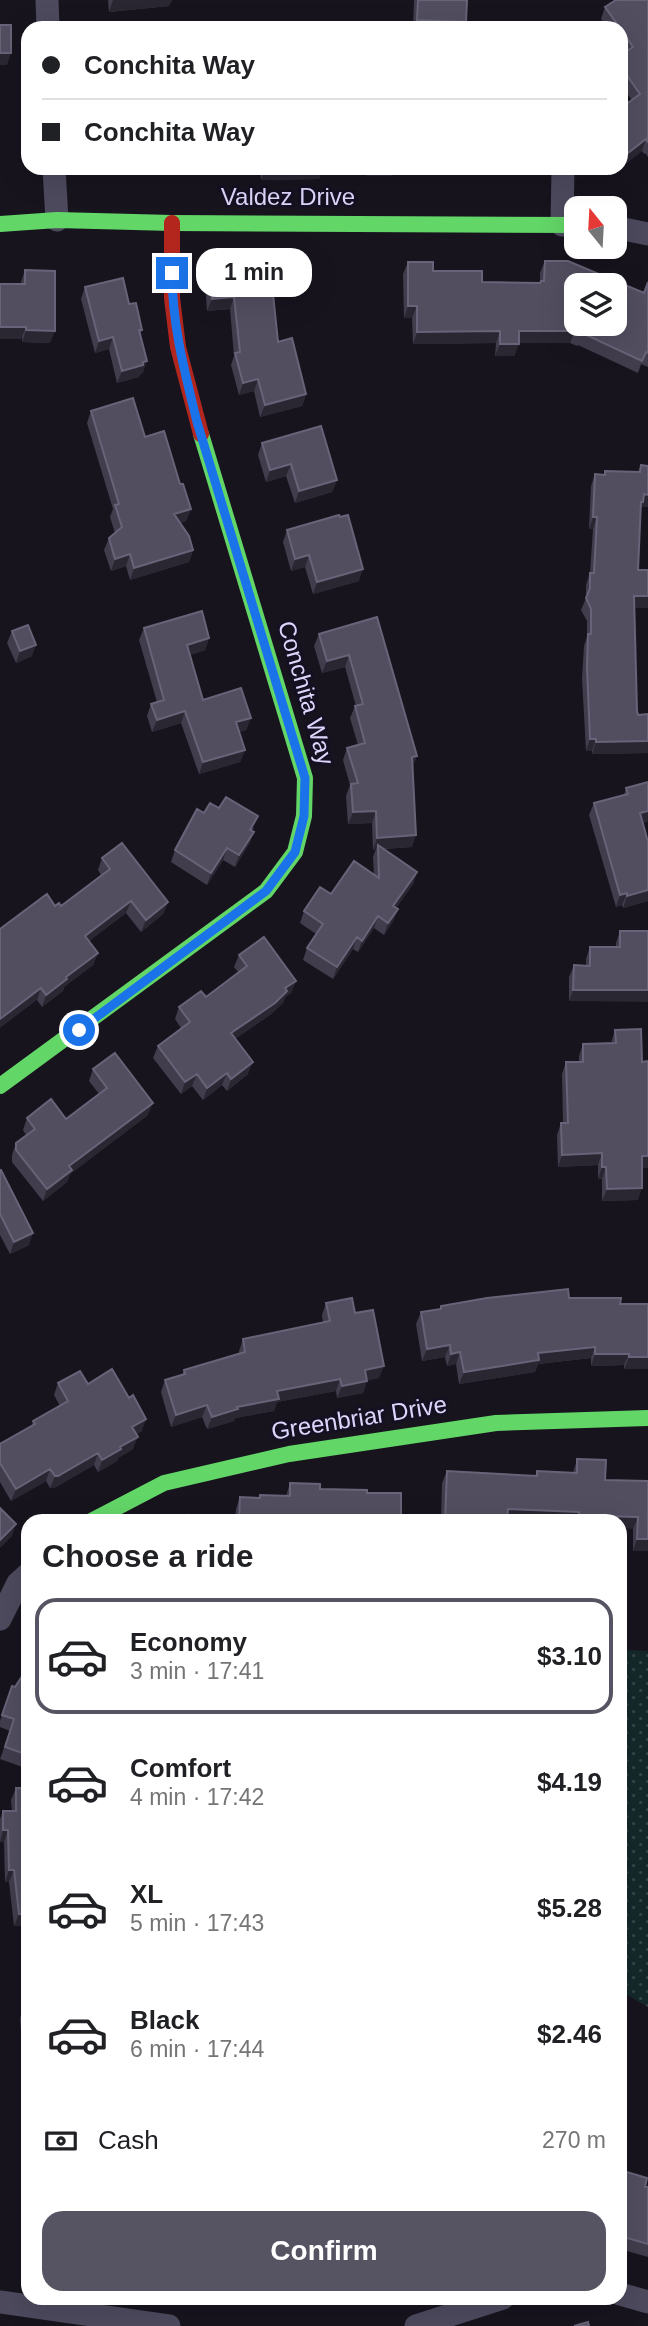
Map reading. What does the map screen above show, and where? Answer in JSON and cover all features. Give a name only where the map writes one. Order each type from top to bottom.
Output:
[{"type":"street","points":[[47,0],[48,21]]},
{"type":"street","points":[[54,175],[57,220]]},
{"type":"street","points":[[564,175],[566,196]]},
{"type":"street","name":"Valdez Drive","points":[[0,224],[57,220],[564,225]]},
{"type":"street","name":"Conchita Way","points":[[0,1086],[266,891],[295,852],[304,816],[305,778],[197,422],[178,347],[172,298],[172,223]]},
{"type":"street","points":[[627,230],[648,234]]},
{"type":"street","name":"Greenbriar Drive","points":[[104,1514],[164,1483],[289,1454],[496,1423],[648,1418]]},
{"type":"street","points":[[0,1619],[21,1580]]},
{"type":"street","points":[[627,2296],[648,2302]]},
{"type":"street","points":[[0,2302],[21,2305]]},
{"type":"street","points":[[21,2305],[169,2326]]},
{"type":"street","points":[[416,2326],[481,2305]]},
{"type":"green space","points":[[627,1650],[648,1651],[648,2007],[627,1995]]},
{"type":"building","points":[[418,0],[467,0],[466,21],[417,20]]},
{"type":"building","points":[[616,0],[648,0],[648,142],[646,139],[628,153],[628,103],[640,94],[628,77],[628,50],[633,47],[628,40],[628,21],[615,21],[605,7]]},
{"type":"building","points":[[0,25],[11,25],[11,53],[0,53]]},
{"type":"building","points":[[545,261],[568,261],[596,273],[564,273],[564,331],[519,331],[519,344],[500,344],[500,331],[417,332],[417,306],[408,306],[408,262],[433,262],[433,271],[482,271],[482,282],[544,281]]},
{"type":"building","points":[[270,265],[278,342],[292,338],[306,394],[265,405],[258,379],[243,383],[235,353],[240,352],[234,297],[212,299],[209,271]]},
{"type":"building","points":[[25,270],[55,271],[55,331],[0,327],[0,284],[25,284]]},
{"type":"building","points":[[123,278],[129,304],[136,303],[147,361],[143,362],[143,365],[122,371],[113,337],[99,341],[85,287]]},
{"type":"building","points":[[648,282],[648,353],[646,352],[642,361],[588,336],[627,336],[627,286],[644,293]]},
{"type":"building","points":[[133,398],[145,437],[164,431],[180,484],[183,484],[191,509],[174,514],[189,536],[193,550],[134,568],[130,554],[115,559],[109,538],[122,527],[115,505],[119,504],[91,411]]},
{"type":"building","points":[[321,426],[337,480],[299,491],[291,464],[270,470],[262,443]]},
{"type":"building","points":[[641,465],[648,466],[648,495],[644,494],[641,502],[638,570],[648,570],[648,596],[634,596],[637,711],[638,715],[648,714],[648,741],[596,742],[596,739],[590,739],[587,667],[591,609],[586,598],[590,588],[590,573],[594,573],[597,517],[593,517],[595,474],[605,475],[605,471],[640,472]]},
{"type":"building","points":[[339,515],[348,515],[363,569],[317,582],[309,555],[295,559],[287,530]]},
{"type":"building","points":[[202,611],[209,638],[187,645],[203,700],[241,688],[251,718],[236,722],[245,750],[203,762],[185,711],[157,720],[151,704],[164,700],[144,628]]},
{"type":"building","points":[[377,617],[417,756],[412,757],[416,835],[377,838],[376,811],[353,812],[351,784],[358,783],[347,748],[365,743],[355,706],[363,704],[349,655],[327,661],[319,634]]},
{"type":"building","points":[[28,625],[36,645],[20,651],[12,631]]},
{"type":"building","points":[[648,782],[648,811],[640,813],[648,842],[648,890],[627,896],[627,893],[620,895],[594,803],[628,794],[626,788]]},
{"type":"building","points":[[226,797],[258,816],[250,830],[254,832],[239,855],[227,848],[211,873],[175,850],[197,809],[204,813],[210,803],[219,808]]},
{"type":"building","points":[[122,843],[168,902],[146,920],[131,901],[85,936],[98,953],[46,995],[41,988],[0,1019],[0,929],[47,894],[55,906],[59,903],[61,906],[110,869],[102,858]]},
{"type":"building","points":[[378,845],[417,872],[393,906],[398,909],[388,923],[378,916],[362,941],[357,937],[337,967],[307,948],[323,924],[304,911],[320,887],[331,894],[354,861],[379,878]]},
{"type":"building","points":[[620,931],[648,931],[648,990],[573,990],[574,965],[590,966],[590,947],[620,947]]},
{"type":"building","points":[[264,937],[296,981],[285,988],[287,991],[275,1003],[231,1033],[253,1062],[231,1079],[227,1073],[207,1088],[197,1074],[185,1082],[158,1046],[190,1022],[179,1007],[201,991],[206,997],[247,966],[239,955]]},
{"type":"building","points":[[641,1029],[642,1062],[648,1061],[648,1156],[642,1156],[642,1188],[607,1189],[602,1153],[562,1155],[561,1123],[568,1123],[566,1062],[583,1062],[583,1044],[616,1043],[615,1030]]},
{"type":"building","points":[[115,1053],[153,1103],[69,1166],[72,1170],[47,1189],[16,1150],[16,1143],[35,1129],[27,1118],[51,1099],[66,1119],[107,1088],[93,1069]]},
{"type":"building","points":[[0,1170],[33,1233],[14,1242],[0,1214]]},
{"type":"building","points":[[568,1289],[569,1298],[621,1298],[620,1304],[648,1304],[648,1357],[595,1354],[595,1347],[538,1353],[539,1360],[464,1372],[460,1352],[451,1354],[450,1345],[427,1349],[421,1312],[487,1298]]},
{"type":"building","points":[[352,1298],[355,1313],[373,1310],[384,1366],[365,1370],[367,1381],[342,1386],[340,1379],[277,1391],[279,1399],[237,1407],[238,1409],[212,1417],[207,1405],[176,1415],[165,1380],[185,1374],[184,1370],[245,1352],[243,1339],[330,1321],[326,1303]]},
{"type":"building","points":[[112,1369],[129,1398],[133,1395],[146,1419],[132,1427],[138,1437],[102,1460],[98,1453],[58,1476],[50,1469],[16,1489],[0,1463],[0,1444],[68,1401],[58,1383],[80,1371],[88,1384]]},
{"type":"building","points":[[577,1459],[606,1460],[605,1480],[648,1481],[648,1539],[637,1539],[638,1517],[627,1517],[627,1514],[508,1509],[508,1514],[445,1514],[447,1471],[537,1476],[537,1471],[577,1473]]},
{"type":"building","points":[[290,1483],[320,1484],[320,1489],[401,1493],[401,1514],[239,1514],[240,1497],[290,1496]]},
{"type":"building","points":[[0,1508],[16,1524],[0,1540]]},
{"type":"building","points":[[21,1678],[21,1753],[5,1747],[14,1719],[2,1715],[12,1686],[15,1687]]},
{"type":"building","points":[[16,1788],[21,1788],[21,1914],[14,1870],[9,1870],[8,1830],[3,1830],[3,1811],[16,1811]]},
{"type":"building","points":[[627,2172],[647,2178],[645,2187],[648,2187],[648,2244],[627,2238]]},
{"type":"traffic: fast","points":[[0,224],[57,220],[564,225]]},
{"type":"traffic: fast","points":[[0,1086],[266,891],[295,852],[304,816],[305,778],[201,434]]},
{"type":"traffic: fast","points":[[104,1514],[164,1483],[289,1454],[496,1423],[648,1418]]},
{"type":"traffic: jam","points":[[172,223],[172,298],[178,347],[201,434]]},
{"type":"route","points":[[79,1030],[266,891],[295,852],[304,816],[305,778],[184,372],[172,298],[172,273]]}]
